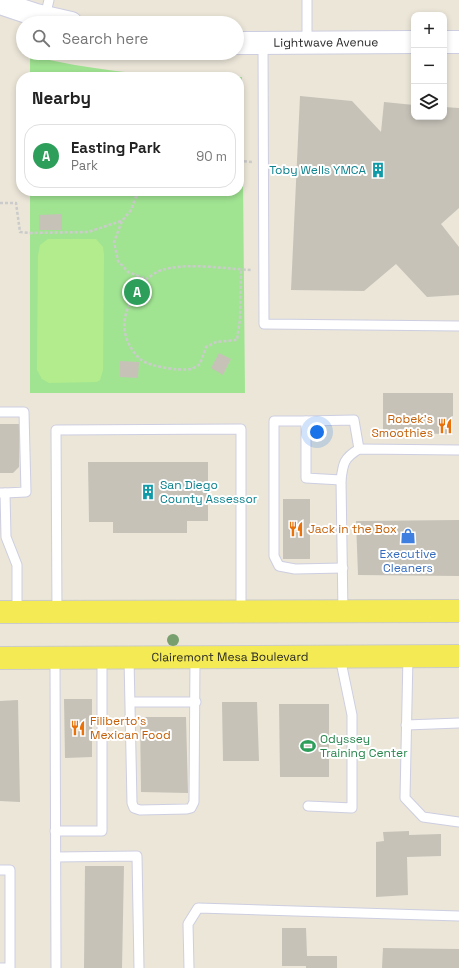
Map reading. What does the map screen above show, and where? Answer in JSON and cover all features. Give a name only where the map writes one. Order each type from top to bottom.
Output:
[{"type":"main road","points":[[0,2],[47,9],[59,16]]},
{"type":"main road","name":"Lightwave Avenue","points":[[244,43],[411,42]]},
{"type":"main road","points":[[447,42],[459,42]]},
{"type":"main road","points":[[8,612],[459,611]]},
{"type":"main road","name":"Clairemont Mesa Boulevard","points":[[0,658],[459,656]]},
{"type":"lane","points":[[307,0],[307,42]]},
{"type":"lane","points":[[263,43],[264,324],[459,326]]},
{"type":"lane","points":[[0,412],[24,412],[26,492],[2,493],[3,534],[17,565],[8,612]]},
{"type":"lane","points":[[342,568],[295,569],[279,566],[274,556],[274,421],[354,420],[359,449]]},
{"type":"lane","points":[[306,421],[306,478],[341,480]]},
{"type":"lane","points":[[57,612],[56,430],[241,429],[241,612]]},
{"type":"lane","points":[[344,612],[341,480],[342,466],[349,455],[359,449],[459,450]]},
{"type":"lane","points":[[408,656],[405,798],[423,816],[459,822]]},
{"type":"lane","points":[[308,806],[352,808],[352,715],[340,657]]},
{"type":"lane","points":[[55,658],[56,968]]},
{"type":"lane","points":[[55,831],[102,831],[102,658]]},
{"type":"lane","points":[[129,658],[132,803],[134,808],[140,810],[187,809],[191,808],[193,805],[195,799],[195,658]]},
{"type":"lane","points":[[131,702],[196,702]]},
{"type":"lane","points":[[406,725],[459,723]]},
{"type":"lane","points":[[56,857],[136,856],[139,968]]},
{"type":"lane","points":[[0,870],[10,870],[11,915],[10,968],[0,968]]},
{"type":"lane","points":[[189,968],[188,924],[198,908],[459,916]]},
{"type":"path","points":[[136,196],[131,210],[122,221],[114,242],[118,261],[128,272],[146,279]]},
{"type":"path","points":[[0,203],[16,203],[20,232],[88,232],[122,221]]},
{"type":"path","points":[[241,270],[238,340],[216,342],[206,347],[200,364],[191,369],[169,369],[150,364],[140,359],[130,346],[124,332],[125,318],[131,300],[146,279],[162,270],[181,267],[200,266],[264,271]]},
{"type":"green space","points":[[30,60],[49,60],[73,65],[126,72],[30,72]]},
{"type":"green space","points":[[30,196],[243,196],[245,393],[30,393]]},
{"type":"green space","points":[[48,239],[96,239],[103,247],[103,370],[100,380],[97,382],[49,383],[42,379],[37,370],[38,256],[40,245]]},
{"type":"building","name":"Toby Wells YMCA","points":[[300,96],[352,101],[381,132],[384,102],[411,105],[411,120],[447,120],[447,107],[459,108],[459,208],[441,224],[459,247],[459,295],[427,297],[396,264],[364,291],[291,290]]},
{"type":"building","points":[[62,214],[62,230],[39,230],[39,215]]},
{"type":"building","points":[[219,353],[231,359],[223,375],[211,368]]},
{"type":"building","points":[[120,361],[139,362],[138,378],[120,377]]},
{"type":"building","points":[[383,393],[453,393],[453,434],[383,433]]},
{"type":"building","points":[[0,424],[20,424],[19,467],[13,473],[0,473]]},
{"type":"building","name":"San Diego County Assessor","points":[[88,462],[208,462],[208,521],[187,521],[187,533],[113,533],[113,522],[89,522]]},
{"type":"building","name":"Jack in the Box","points":[[283,499],[310,499],[310,559],[283,559]]},
{"type":"building","points":[[459,520],[459,576],[358,575],[356,521]]},
{"type":"building","points":[[64,699],[92,699],[92,757],[65,758]]},
{"type":"building","points":[[18,700],[20,802],[0,801],[0,701]]},
{"type":"building","points":[[222,702],[257,702],[259,761],[223,761]]},
{"type":"building","points":[[279,704],[329,704],[329,777],[280,777]]},
{"type":"building","points":[[140,717],[186,717],[188,793],[141,792]]},
{"type":"building","points":[[409,831],[409,835],[441,834],[441,856],[407,857],[408,895],[376,897],[376,842],[384,841],[383,832]]},
{"type":"building","points":[[85,866],[124,866],[122,968],[84,968]]},
{"type":"building","points":[[282,928],[306,928],[307,956],[337,956],[337,968],[282,966]]},
{"type":"building","points":[[383,948],[459,949],[459,968],[382,968]]},
{"type":"place","name":"Toby Wells YMCA","points":[[378,170]]},
{"type":"place","name":"Easting Park","points":[[137,292]]},
{"type":"place","name":"Robek's Smoothies","points":[[445,426]]},
{"type":"place","name":"San Diego County Assessor","points":[[148,492]]},
{"type":"place","name":"Jack in the Box","points":[[296,529]]},
{"type":"place","name":"Executive Cleaners","points":[[408,536]]},
{"type":"place","name":"Filiberto’s Mexican Food","points":[[78,728]]},
{"type":"place","name":"Odyssey Training Center","points":[[308,746]]}]
